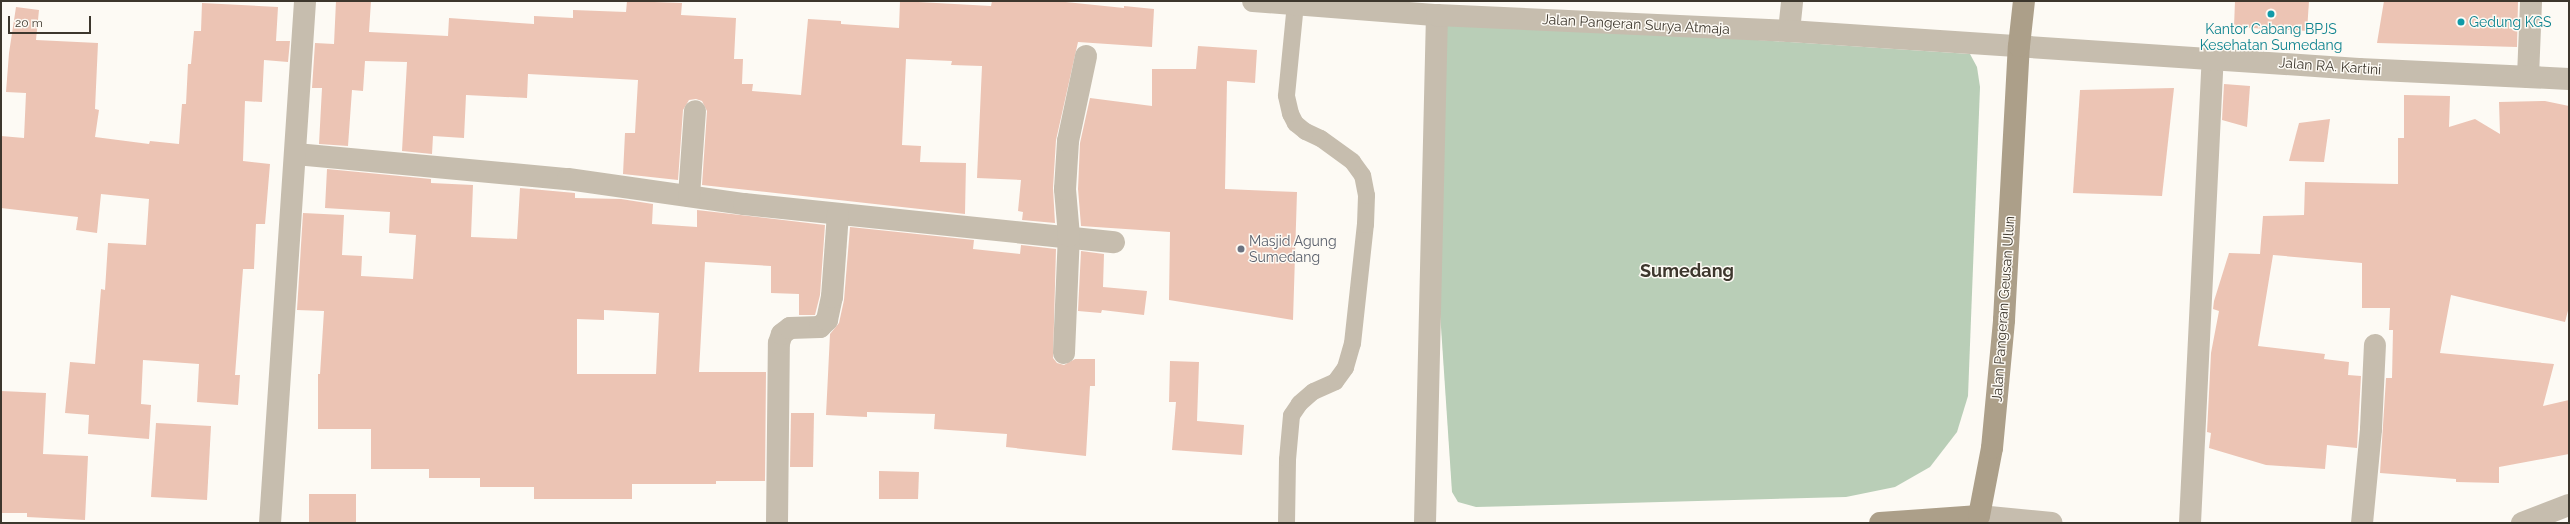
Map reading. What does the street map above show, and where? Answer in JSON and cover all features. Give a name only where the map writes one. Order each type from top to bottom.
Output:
[{"type":"main road","name":"Jalan Pangeran Geusan Ulun","points":[[1979,516],[1992,448],[2004,320],[2019,46],[2024,1]]},
{"type":"main road","points":[[1880,523],[1979,516]]},
{"type":"street","points":[[270,523],[296,154],[305,1]]},
{"type":"street","name":"Jalan Pangeran Surya Atmaja","points":[[1253,1],[1437,15],[1789,31],[2019,46]]},
{"type":"street","points":[[1789,31],[1792,1]]},
{"type":"street","points":[[2528,77],[2531,1]]},
{"type":"street","points":[[1425,523],[1425,453],[1437,15]]},
{"type":"street","name":"Jalan RA. Kartini","points":[[2019,46],[2213,59],[2569,79]]},
{"type":"street","points":[[1064,353],[1069,236],[1065,189],[1068,140],[1086,56]]},
{"type":"street","points":[[2190,523],[2213,59]]},
{"type":"street","points":[[689,196],[695,111]]},
{"type":"street","points":[[296,154],[568,178],[689,196],[838,214],[1069,236],[1114,242]]},
{"type":"street","points":[[777,523],[779,343],[782,334],[790,328],[820,327],[827,320],[832,297],[838,214]]},
{"type":"street","points":[[2362,523],[2371,429],[2375,345]]},
{"type":"street","points":[[2522,523],[2569,505]]},
{"type":"street","points":[[1979,516],[2052,523]]},
{"type":"lane","points":[[1286,523],[1287,459],[1291,415],[1299,403],[1313,391],[1335,381],[1345,367],[1352,343],[1366,224],[1366,195],[1362,175],[1352,161],[1320,138],[1305,131],[1295,123],[1290,113],[1286,95],[1295,4]]},
{"type":"green space","points":[[1440,19],[1970,54],[1977,67],[1980,87],[1968,396],[1957,432],[1930,467],[1895,487],[1846,497],[1476,507],[1458,502],[1452,492],[1436,252]]},
{"type":"building","points":[[336,1],[371,1],[369,32],[448,36],[449,18],[534,24],[534,16],[573,18],[573,10],[626,12],[627,1],[682,3],[681,15],[736,18],[734,59],[743,59],[742,84],[753,84],[752,91],[801,95],[808,19],[841,21],[841,24],[899,28],[900,1],[991,6],[992,1],[1056,1],[1124,8],[1124,6],[1154,9],[1152,47],[1078,42],[1056,140],[1053,188],[1055,223],[1022,220],[1023,212],[1018,211],[1021,180],[977,178],[982,66],[951,65],[952,61],[906,59],[902,145],[921,146],[920,162],[966,163],[965,214],[702,185],[707,111],[702,101],[696,99],[689,100],[683,110],[678,180],[623,174],[625,133],[635,133],[638,80],[528,74],[527,98],[466,95],[464,138],[433,136],[432,154],[402,151],[407,62],[365,61],[363,91],[352,90],[348,146],[319,144],[322,88],[312,88],[315,43],[334,44]]},
{"type":"building","name":"Kantor Cabang BPJS Kesehatan Sumedang","points":[[2235,1],[2309,1],[2307,31],[2234,27]]},
{"type":"building","name":"Gedung KGS","points":[[2384,1],[2518,1],[2517,47],[2377,43]]},
{"type":"building","points":[[202,3],[278,7],[276,41],[290,41],[288,62],[264,60],[262,102],[245,101],[243,161],[270,164],[265,224],[256,224],[254,269],[243,269],[235,375],[240,375],[238,405],[197,402],[199,364],[143,360],[141,404],[151,405],[149,439],[88,434],[89,415],[65,413],[70,362],[95,364],[101,289],[105,290],[108,243],[146,245],[149,199],[101,194],[97,233],[76,230],[78,217],[1,208],[1,136],[24,138],[26,93],[6,92],[9,53],[16,7],[39,10],[36,40],[98,43],[95,109],[99,110],[95,137],[149,144],[150,141],[179,144],[182,104],[186,104],[188,64],[191,64],[194,31],[201,31]]},
{"type":"building","points":[[1198,46],[1257,50],[1255,83],[1227,81],[1225,189],[1297,192],[1293,320],[1169,300],[1170,232],[1081,226],[1078,189],[1080,143],[1090,98],[1152,106],[1152,69],[1196,69]]},
{"type":"building","points":[[2224,84],[2250,86],[2247,127],[2222,120]]},
{"type":"building","points":[[2174,88],[2162,196],[2073,193],[2080,90]]},
{"type":"building","points":[[2404,95],[2450,96],[2449,127],[2475,119],[2500,134],[2499,102],[2545,101],[2569,106],[2569,307],[2565,322],[2451,295],[2440,353],[2554,364],[2543,406],[2569,400],[2569,454],[2499,467],[2499,483],[2456,482],[2456,479],[2380,473],[2386,378],[2392,378],[2393,330],[2389,330],[2390,308],[2362,308],[2362,263],[2273,255],[2258,346],[2325,354],[2324,359],[2349,362],[2348,375],[2361,376],[2357,448],[2327,445],[2325,469],[2266,465],[2209,448],[2211,433],[2207,432],[2211,353],[2219,311],[2213,309],[2214,301],[2229,253],[2260,254],[2263,216],[2304,215],[2305,182],[2398,184],[2398,138],[2404,138]]},
{"type":"building","points":[[2330,119],[2324,162],[2289,161],[2299,123]]},
{"type":"building","points":[[327,169],[431,179],[431,183],[473,185],[471,237],[517,239],[520,188],[575,193],[575,198],[621,199],[653,204],[652,224],[697,227],[697,210],[825,225],[820,295],[815,315],[799,315],[799,294],[771,293],[771,266],[705,262],[699,372],[766,372],[765,481],[716,481],[716,484],[632,484],[632,499],[534,499],[534,487],[480,487],[480,478],[429,478],[429,469],[371,469],[371,429],[318,429],[318,374],[320,374],[324,311],[297,310],[303,213],[344,215],[342,255],[362,256],[361,276],[413,279],[416,235],[389,233],[390,212],[325,208]],"holes":[[[604,310],[659,313],[656,374],[577,374],[577,319],[604,320]]]},
{"type":"building","points":[[850,227],[974,240],[973,249],[1020,254],[1021,245],[1056,249],[1053,358],[1057,363],[1064,365],[1075,359],[1095,359],[1095,386],[1090,386],[1086,456],[1006,447],[1007,434],[934,429],[935,414],[867,412],[867,417],[826,415],[830,334],[839,323],[844,300]]},
{"type":"building","points":[[1081,251],[1104,254],[1103,287],[1147,291],[1144,315],[1102,310],[1101,313],[1078,311]]},
{"type":"building","points":[[1170,361],[1199,362],[1197,421],[1244,425],[1242,455],[1172,450],[1176,402],[1169,402]]},
{"type":"building","points":[[1,391],[46,393],[43,454],[88,456],[85,520],[27,517],[27,513],[1,513]]},
{"type":"building","points":[[791,413],[814,413],[813,467],[790,467]]},
{"type":"building","points":[[156,423],[211,426],[207,500],[151,497]]},
{"type":"building","points":[[879,471],[919,472],[918,499],[879,499]]},
{"type":"building","points":[[309,494],[356,494],[356,523],[309,523]]},
{"type":"place","name":"Kantor Cabang BPJS Kesehatan Sumedang","points":[[2271,14]]},
{"type":"place","name":"Gedung KGS","points":[[2461,22]]},
{"type":"place","name":"Masjid Agung Sumedang","points":[[1241,249]]},
{"type":"district","name":"Sumedang","points":[[1687,271]]}]
